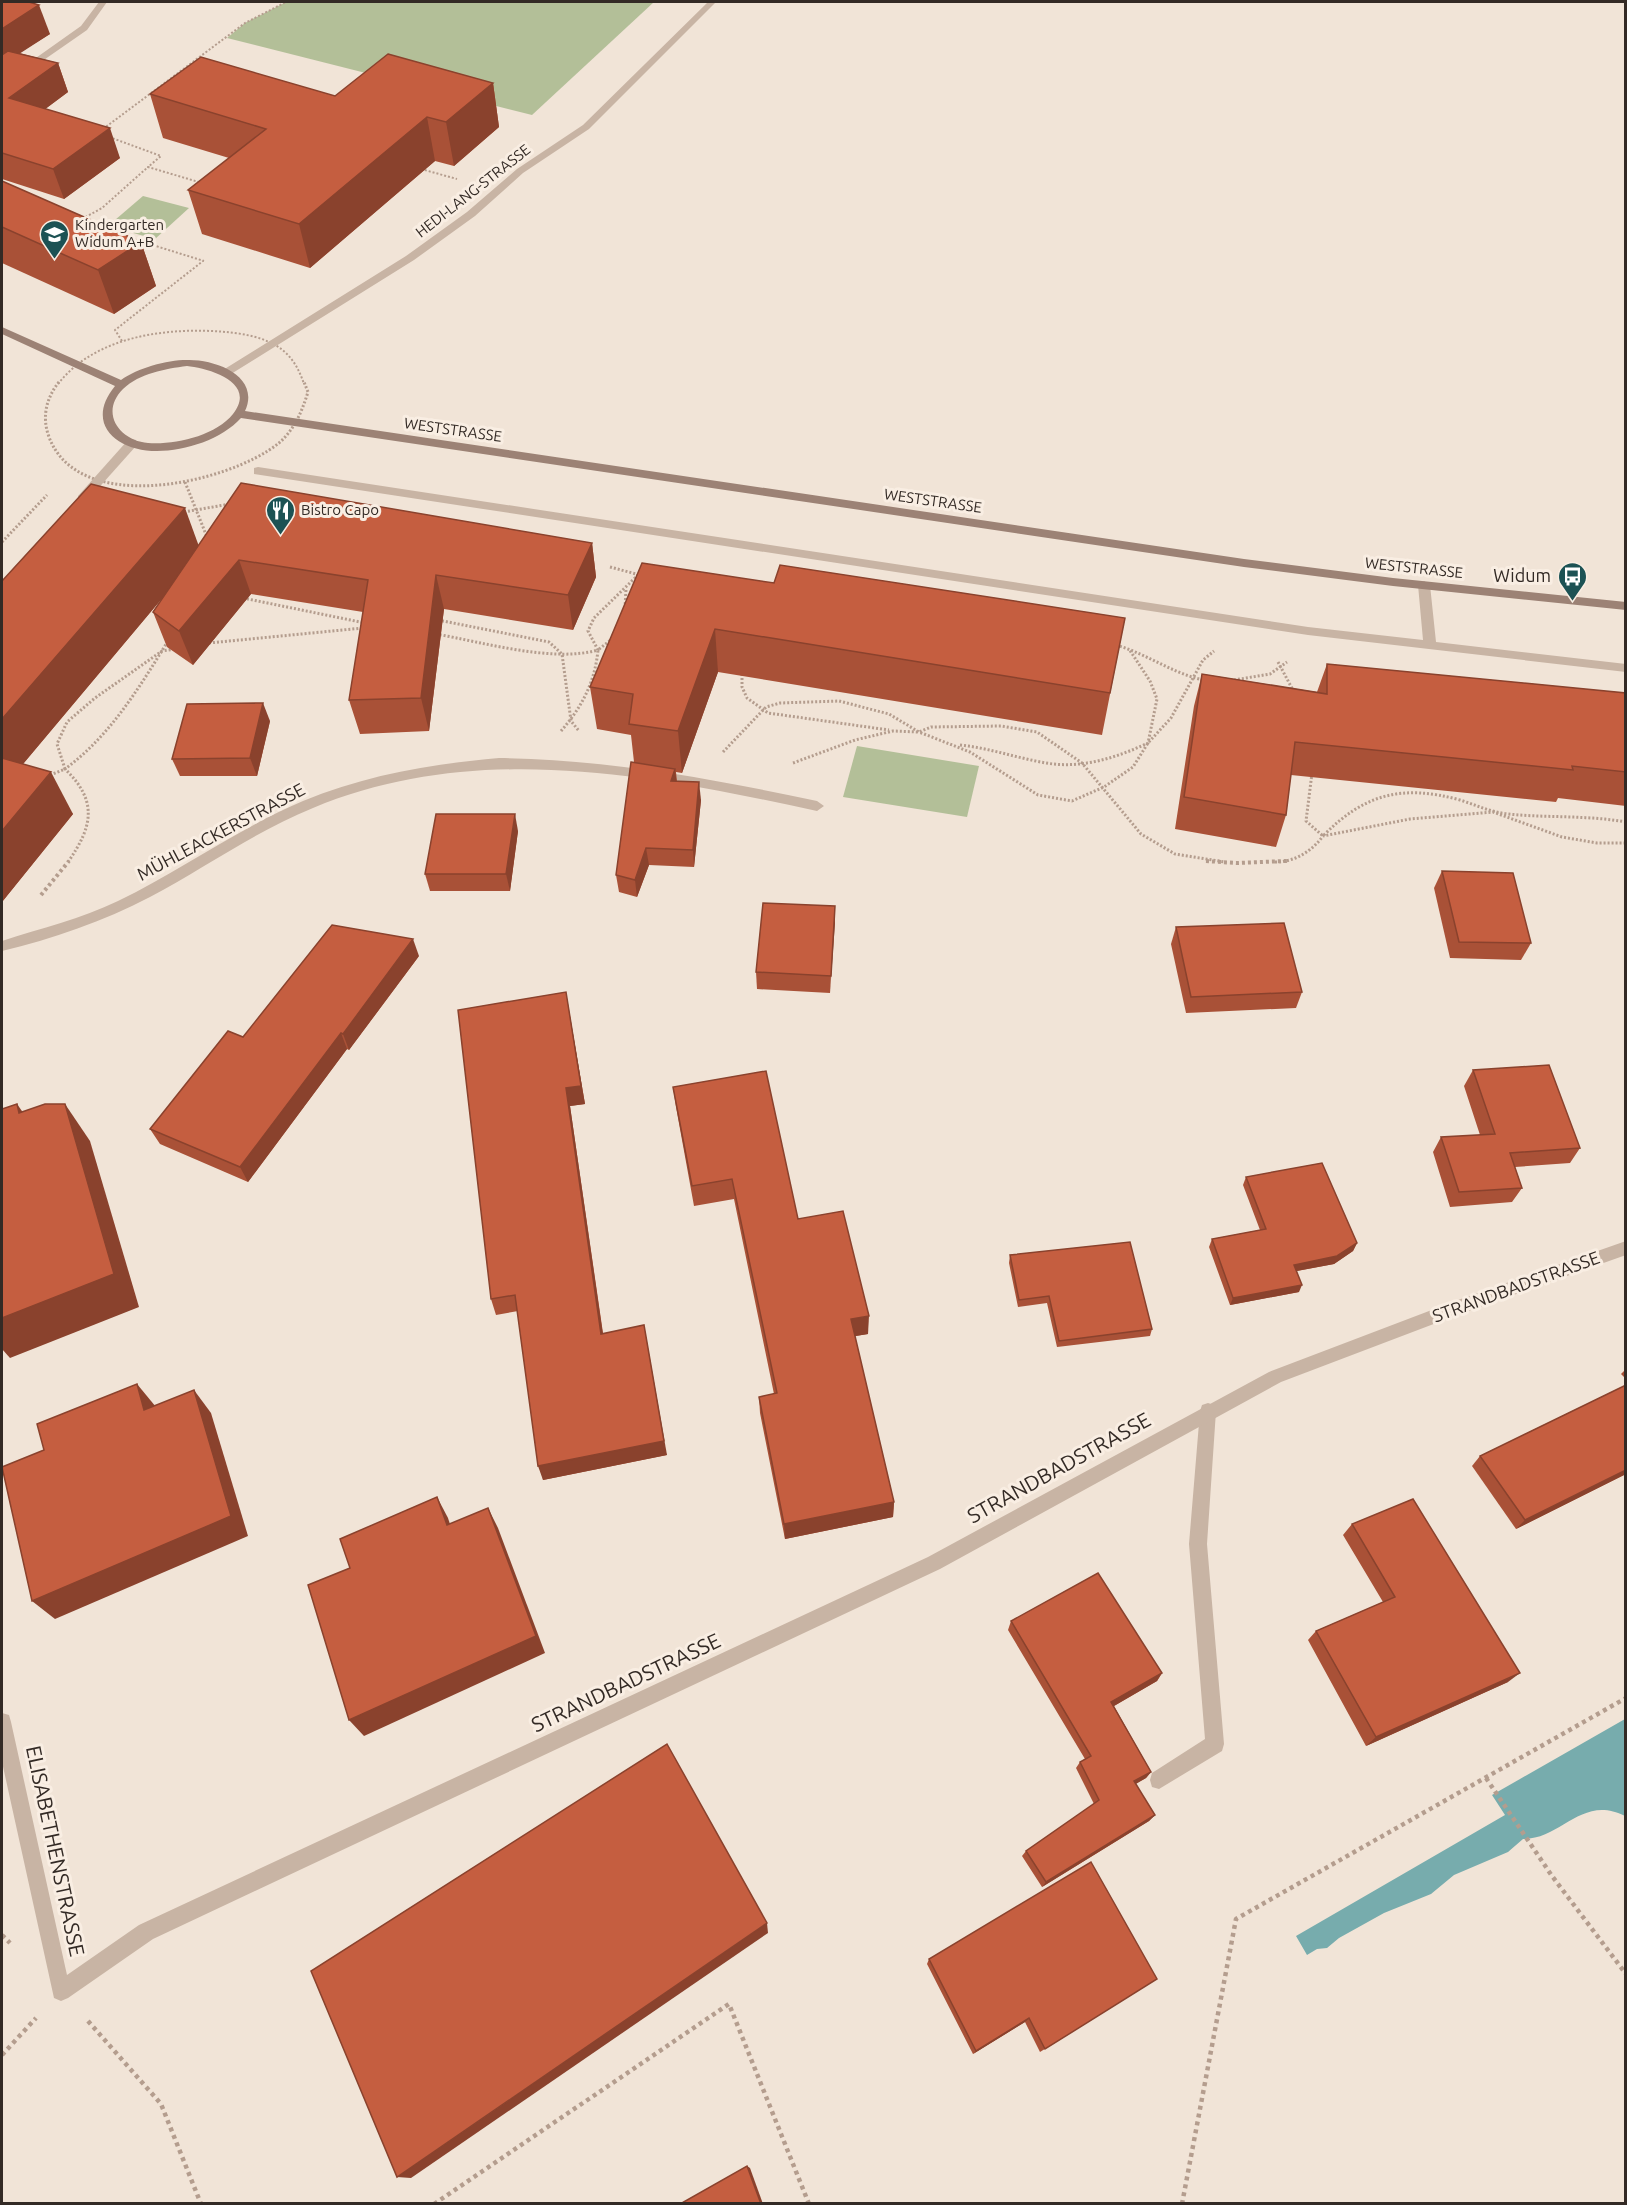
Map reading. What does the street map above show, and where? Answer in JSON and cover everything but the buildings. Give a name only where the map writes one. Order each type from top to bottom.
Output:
[{"type":"street","points":[[2,86],[84,28],[103,2]]},
{"type":"street","name":"HEDI-LANG-STRASSE","points":[[227,372],[410,258],[471,214],[520,171],[586,127],[712,2]]},
{"type":"street","points":[[2,330],[122,385]]},
{"type":"street","points":[[187,363],[209,365],[227,372],[240,383],[244,399],[238,414],[224,428],[204,439],[180,446],[155,447],[132,443],[114,432],[106,418],[109,401],[122,385],[141,374],[163,366],[187,363]]},
{"type":"street","name":"WESTSTRASSE","points":[[238,414],[1244,563],[1626,606]]},
{"type":"street","points":[[70,512],[132,443]]},
{"type":"street","points":[[258,471],[1242,622],[1626,668]]},
{"type":"street","points":[[1424,585],[1430,645]]},
{"type":"street","name":"MÜHLEACKERSTRASSE","points":[[2,946],[119,906],[272,821],[347,789],[377,780],[445,768],[531,761],[629,770],[744,790],[817,806]]},
{"type":"street","name":"STRANDBADSTRASSE","points":[[61,1991],[146,1932],[934,1563],[1208,1411],[1286,1373],[1458,1307],[1626,1248]]},
{"type":"street","points":[[1159,1780],[1215,1744],[1198,1544],[1208,1411]]},
{"type":"street","name":"ELISABETHENSTRASSE","points":[[2,1722],[61,1991]]},
{"type":"path","points":[[98,133],[245,23],[286,2]]},
{"type":"path","points":[[90,225],[78,221],[102,208],[161,156],[108,137]]},
{"type":"path","points":[[148,167],[207,184]]},
{"type":"path","points":[[416,168],[461,180]]},
{"type":"path","points":[[122,341],[115,330],[204,261],[124,236]]},
{"type":"path","points":[[185,482],[206,531],[208,544]]},
{"type":"path","points":[[2,542],[48,493]]},
{"type":"path","points":[[174,514],[233,503]]},
{"type":"path","points":[[610,567],[650,577]]},
{"type":"path","points":[[531,761],[571,721],[589,693],[597,668],[598,650],[588,631],[594,618],[647,570]]},
{"type":"path","points":[[624,613],[626,588]]},
{"type":"path","points":[[203,644],[367,625],[236,597]]},
{"type":"path","points":[[436,620],[549,642],[561,654],[571,721],[584,736]]},
{"type":"path","points":[[720,755],[760,710],[780,703],[839,701],[890,714],[919,732],[956,745],[1038,795],[1072,801],[1104,787],[1133,767],[1148,742],[1172,718],[1203,660],[1242,622]]},
{"type":"path","points":[[1265,625],[1265,634],[1281,670],[1296,695]]},
{"type":"path","points":[[434,634],[561,654],[592,654],[618,631]]},
{"type":"path","points":[[1228,680],[1268,676],[1281,670],[1304,641],[1308,631]]},
{"type":"path","points":[[43,778],[65,769],[91,749],[174,632]]},
{"type":"path","points":[[1107,638],[1175,674],[1206,680]]},
{"type":"path","points":[[35,903],[74,852],[85,831],[89,811],[84,789],[65,769],[57,744],[67,722],[95,698],[162,651],[183,647]]},
{"type":"path","points":[[1128,648],[1150,681],[1157,699],[1148,742]]},
{"type":"path","points":[[743,670],[740,681],[743,693],[760,710],[893,731],[919,732],[941,727],[1016,728],[1037,732],[1082,763],[1141,834],[1175,854],[1208,861],[1284,862],[1313,850],[1340,816],[1356,805],[1395,794],[1436,794],[1562,837],[1597,843],[1626,843]]},
{"type":"path","points":[[744,790],[750,781],[805,758],[855,740],[893,731]]},
{"type":"path","points":[[956,745],[976,746],[1046,763],[1082,763],[1129,752],[1148,742]]},
{"type":"path","points":[[1313,762],[1306,821],[1323,836]]},
{"type":"path","points":[[1323,836],[1410,819],[1493,812],[1606,817],[1626,822]]},
{"type":"path","points":[[1182,2204],[1236,1919],[1626,1698]]},
{"type":"path","points":[[1486,1778],[1552,1876],[1626,1974]]},
{"type":"path","points":[[2,2055],[61,1991],[161,2104],[201,2204]]},
{"type":"path","points":[[434,2204],[729,2004],[809,2204]]},
{"type":"green space","points":[[286,2],[654,2],[532,115],[227,38],[245,23]]},
{"type":"green space","points":[[143,196],[189,208],[155,239],[108,226]]},
{"type":"green space","points":[[857,746],[979,766],[967,817],[843,797]]},
{"type":"water","points":[[1625,1719],[1625,1816],[1610,1811],[1596,1810],[1572,1819],[1537,1837],[1523,1839],[1508,1852],[1454,1875],[1431,1894],[1384,1913],[1339,1938],[1327,1948],[1317,1949],[1307,1955],[1296,1936],[1505,1815],[1492,1795]]},
{"type":"place","name":"Kindergarten Widum A+B","points":[[54,260]]},
{"type":"place","name":"Bistro Capo","points":[[280,536]]},
{"type":"place","name":"Widum","points":[[1572,602]]}]
